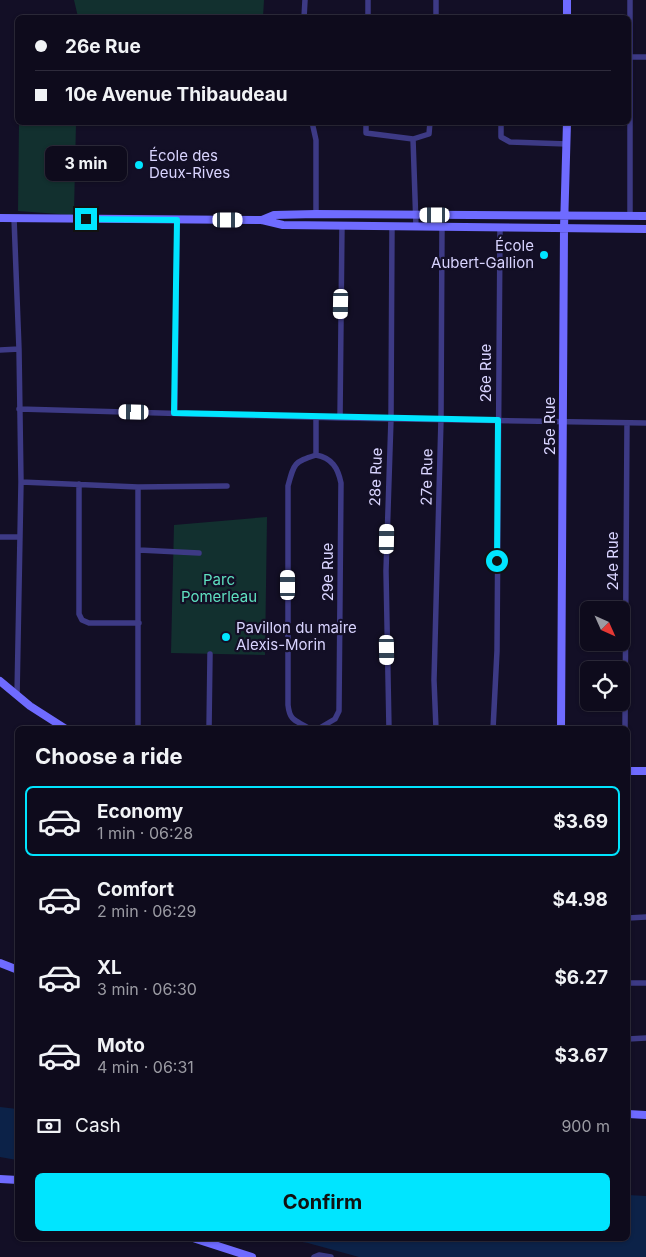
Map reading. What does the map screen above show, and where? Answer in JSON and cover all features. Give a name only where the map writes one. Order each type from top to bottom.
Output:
[{"type":"street","points":[[304,0],[304,15]]},
{"type":"street","points":[[368,0],[368,15]]},
{"type":"street","points":[[436,0],[436,15]]},
{"type":"street","points":[[566,15],[567,0]]},
{"type":"street","points":[[630,0],[630,15]]},
{"type":"street","points":[[631,57],[646,57]]},
{"type":"street","points":[[313,125],[316,140],[316,214]]},
{"type":"street","points":[[366,125],[366,133],[413,139],[429,134],[430,125]]},
{"type":"street","points":[[501,125],[501,137],[510,142],[567,144]]},
{"type":"street","name":"25e Rue","points":[[561,726],[564,216],[567,125]]},
{"type":"street","points":[[630,125],[630,216]]},
{"type":"street","points":[[413,139],[416,226]]},
{"type":"street","points":[[262,220],[274,215],[316,214],[646,216]]},
{"type":"street","points":[[0,218],[262,220],[283,225],[646,229]]},
{"type":"street","points":[[14,218],[19,349],[21,482],[17,696]]},
{"type":"street","points":[[174,413],[177,220]]},
{"type":"street","points":[[340,418],[342,225]]},
{"type":"street","name":"28e Rue","points":[[388,726],[386,571],[391,419],[392,226]]},
{"type":"street","name":"27e Rue","points":[[436,726],[434,680],[442,226]]},
{"type":"street","name":"26e Rue","points":[[493,726],[497,651],[500,228]]},
{"type":"street","points":[[0,350],[19,349]]},
{"type":"street","points":[[19,409],[340,418],[646,423]]},
{"type":"street","points":[[304,726],[294,721],[289,715],[288,704],[288,486],[293,467],[302,460],[316,455],[316,417]]},
{"type":"street","name":"24e Rue","points":[[625,726],[627,423]]},
{"type":"street","name":"29e Rue","points":[[316,455],[333,462],[339,472],[341,483],[339,711],[335,719],[323,726]]},
{"type":"street","points":[[21,482],[138,487],[227,486]]},
{"type":"street","points":[[79,484],[79,614],[82,620],[89,623],[139,623]]},
{"type":"street","points":[[138,487],[138,726]]},
{"type":"street","points":[[0,537],[19,537]]},
{"type":"street","points":[[139,550],[199,553]]},
{"type":"street","points":[[209,726],[210,654]]},
{"type":"street","points":[[0,681],[53,725]]},
{"type":"street","points":[[630,771],[646,771]]},
{"type":"street","points":[[630,918],[646,917]]},
{"type":"street","points":[[0,963],[15,969]]},
{"type":"street","points":[[630,983],[646,982]]},
{"type":"street","points":[[630,1039],[646,1038]]},
{"type":"street","points":[[630,1114],[646,1115]]},
{"type":"street","points":[[0,1179],[15,1180]]},
{"type":"street","points":[[202,1241],[252,1257]]},
{"type":"street","points":[[314,1257],[319,1255],[331,1257]]},
{"type":"green space","points":[[74,0],[264,0],[263,15],[78,15]]},
{"type":"green space","points":[[19,125],[76,125],[74,211],[72,215],[18,211]]},
{"type":"green space","name":"Parc Pomerleau","points":[[267,517],[265,655],[171,653],[174,525]]},
{"type":"water","points":[[0,1107],[15,1109],[15,1160],[0,1157]]},
{"type":"water","points":[[630,1195],[646,1196],[646,1257],[359,1257],[297,1241],[630,1241]]},
{"type":"place","name":"École des Deux-Rives","points":[[139,165]]},
{"type":"place","name":"École Aubert-Gallion","points":[[544,255]]},
{"type":"place","name":"Pavillon du maire Alexis-Morin","points":[[226,637]]},
{"type":"route","points":[[86,219],[177,220],[174,413],[498,420],[497,561]]}]
